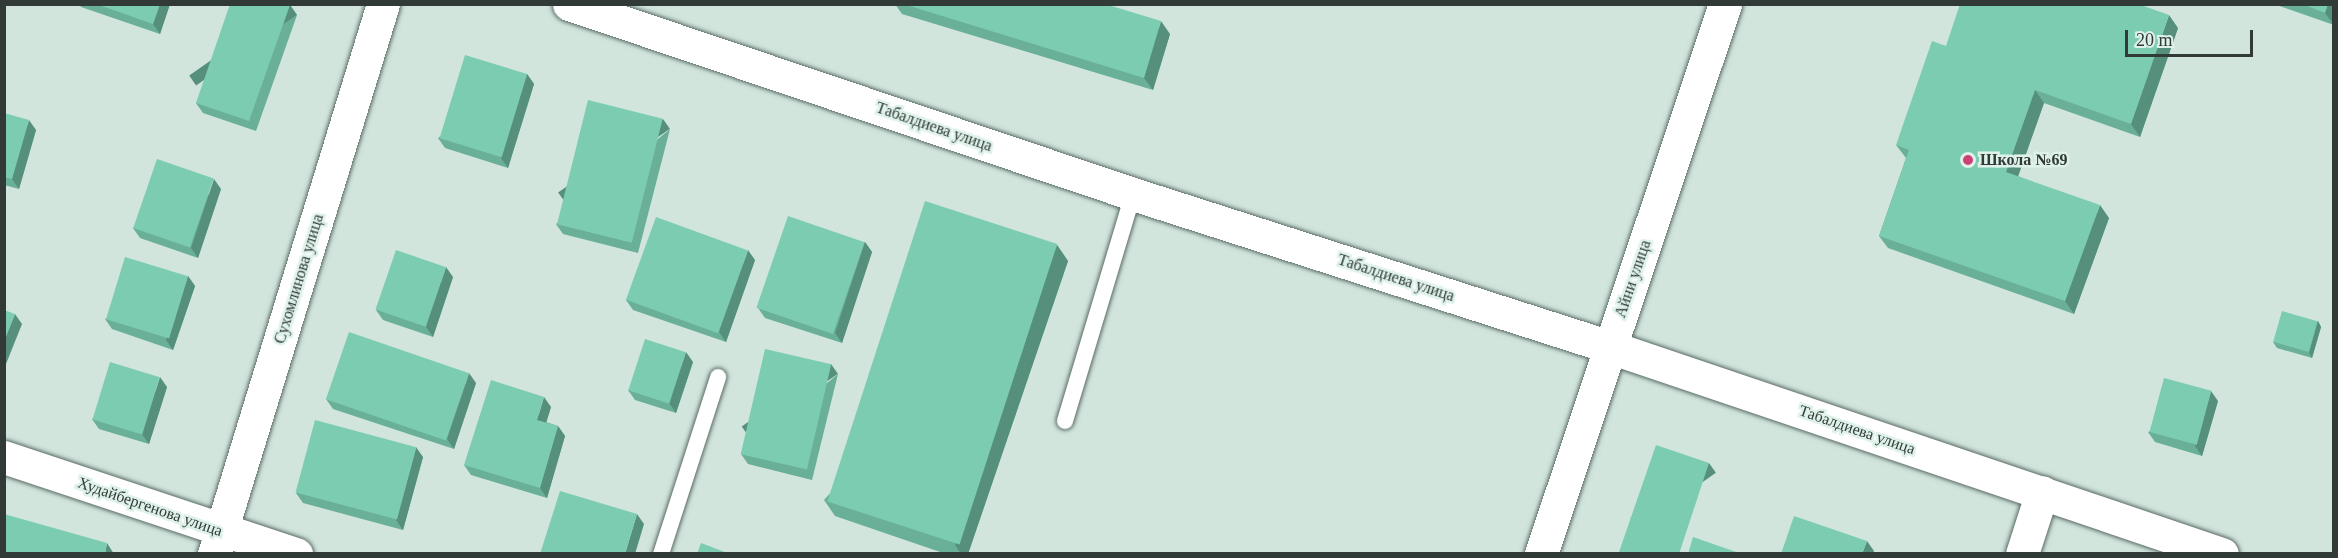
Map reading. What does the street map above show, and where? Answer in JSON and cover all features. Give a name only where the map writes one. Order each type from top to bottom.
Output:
[{"type":"street","name":"Сухомлинова улица","points":[[218,542],[384,4]]},
{"type":"street","name":"Табалдиева улица","points":[[569,4],[1133,194],[1610,347],[2222,554]]},
{"type":"street","name":"Айни улица","points":[[1541,554],[1725,4]]},
{"type":"street","name":"Худайбергенова улица","points":[[4,457],[218,542],[296,554]]},
{"type":"street","points":[[2022,554],[2042,492]]},
{"type":"lane","points":[[1065,420],[1133,194]]},
{"type":"lane","points":[[661,554],[718,377]]},
{"type":"building","points":[[96,4],[160,4],[153,24]]},
{"type":"building","points":[[230,4],[290,5],[249,121],[196,103]]},
{"type":"building","points":[[903,4],[1105,4],[1161,21],[1144,78]]},
{"type":"building","name":"Школа №69","points":[[1960,4],[2138,4],[2169,15],[2131,124],[2035,90],[2006,172],[2100,205],[2065,301],[1879,236],[1909,150],[1896,145],[1932,41],[1946,46]]},
{"type":"building","points":[[2302,4],[2328,4],[2325,13]]},
{"type":"building","points":[[465,55],[527,74],[502,157],[440,138]]},
{"type":"building","points":[[588,100],[663,119],[632,243],[557,224]]},
{"type":"building","points":[[4,113],[29,120],[12,179],[4,177]]},
{"type":"building","points":[[157,159],[214,179],[190,248],[133,228]]},
{"type":"building","points":[[925,201],[1057,244],[960,544],[827,502]]},
{"type":"building","points":[[788,216],[865,242],[833,334],[756,308]]},
{"type":"building","points":[[656,217],[748,251],[718,333],[626,300]]},
{"type":"building","points":[[396,250],[446,267],[426,327],[375,310]]},
{"type":"building","points":[[125,257],[188,276],[169,338],[106,319]]},
{"type":"building","points":[[4,310],[15,314],[4,341]]},
{"type":"building","points":[[2282,311],[2318,321],[2309,352],[2273,342]]},
{"type":"building","points":[[349,332],[469,373],[446,440],[326,399]]},
{"type":"building","points":[[645,339],[686,352],[669,404],[628,390]]},
{"type":"building","points":[[765,349],[831,364],[807,470],[741,454]]},
{"type":"building","points":[[110,362],[160,377],[142,435],[92,419]]},
{"type":"building","points":[[2164,378],[2211,391],[2197,445],[2150,432]]},
{"type":"building","points":[[491,380],[544,397],[537,420],[558,426],[540,488],[464,465]]},
{"type":"building","points":[[315,420],[416,447],[397,520],[296,492]]},
{"type":"building","points":[[1656,445],[1709,463],[1679,554],[1624,554],[1619,552]]},
{"type":"building","points":[[560,491],[637,514],[625,554],[540,554]]},
{"type":"building","points":[[4,514],[107,543],[105,554],[4,554]]},
{"type":"building","points":[[1794,516],[1867,541],[1862,554],[1781,554]]},
{"type":"building","points":[[1693,537],[1742,554],[1688,554]]},
{"type":"building","points":[[701,543],[730,554],[697,554]]},
{"type":"place","name":"Школа №69","points":[[1968,160]]}]
